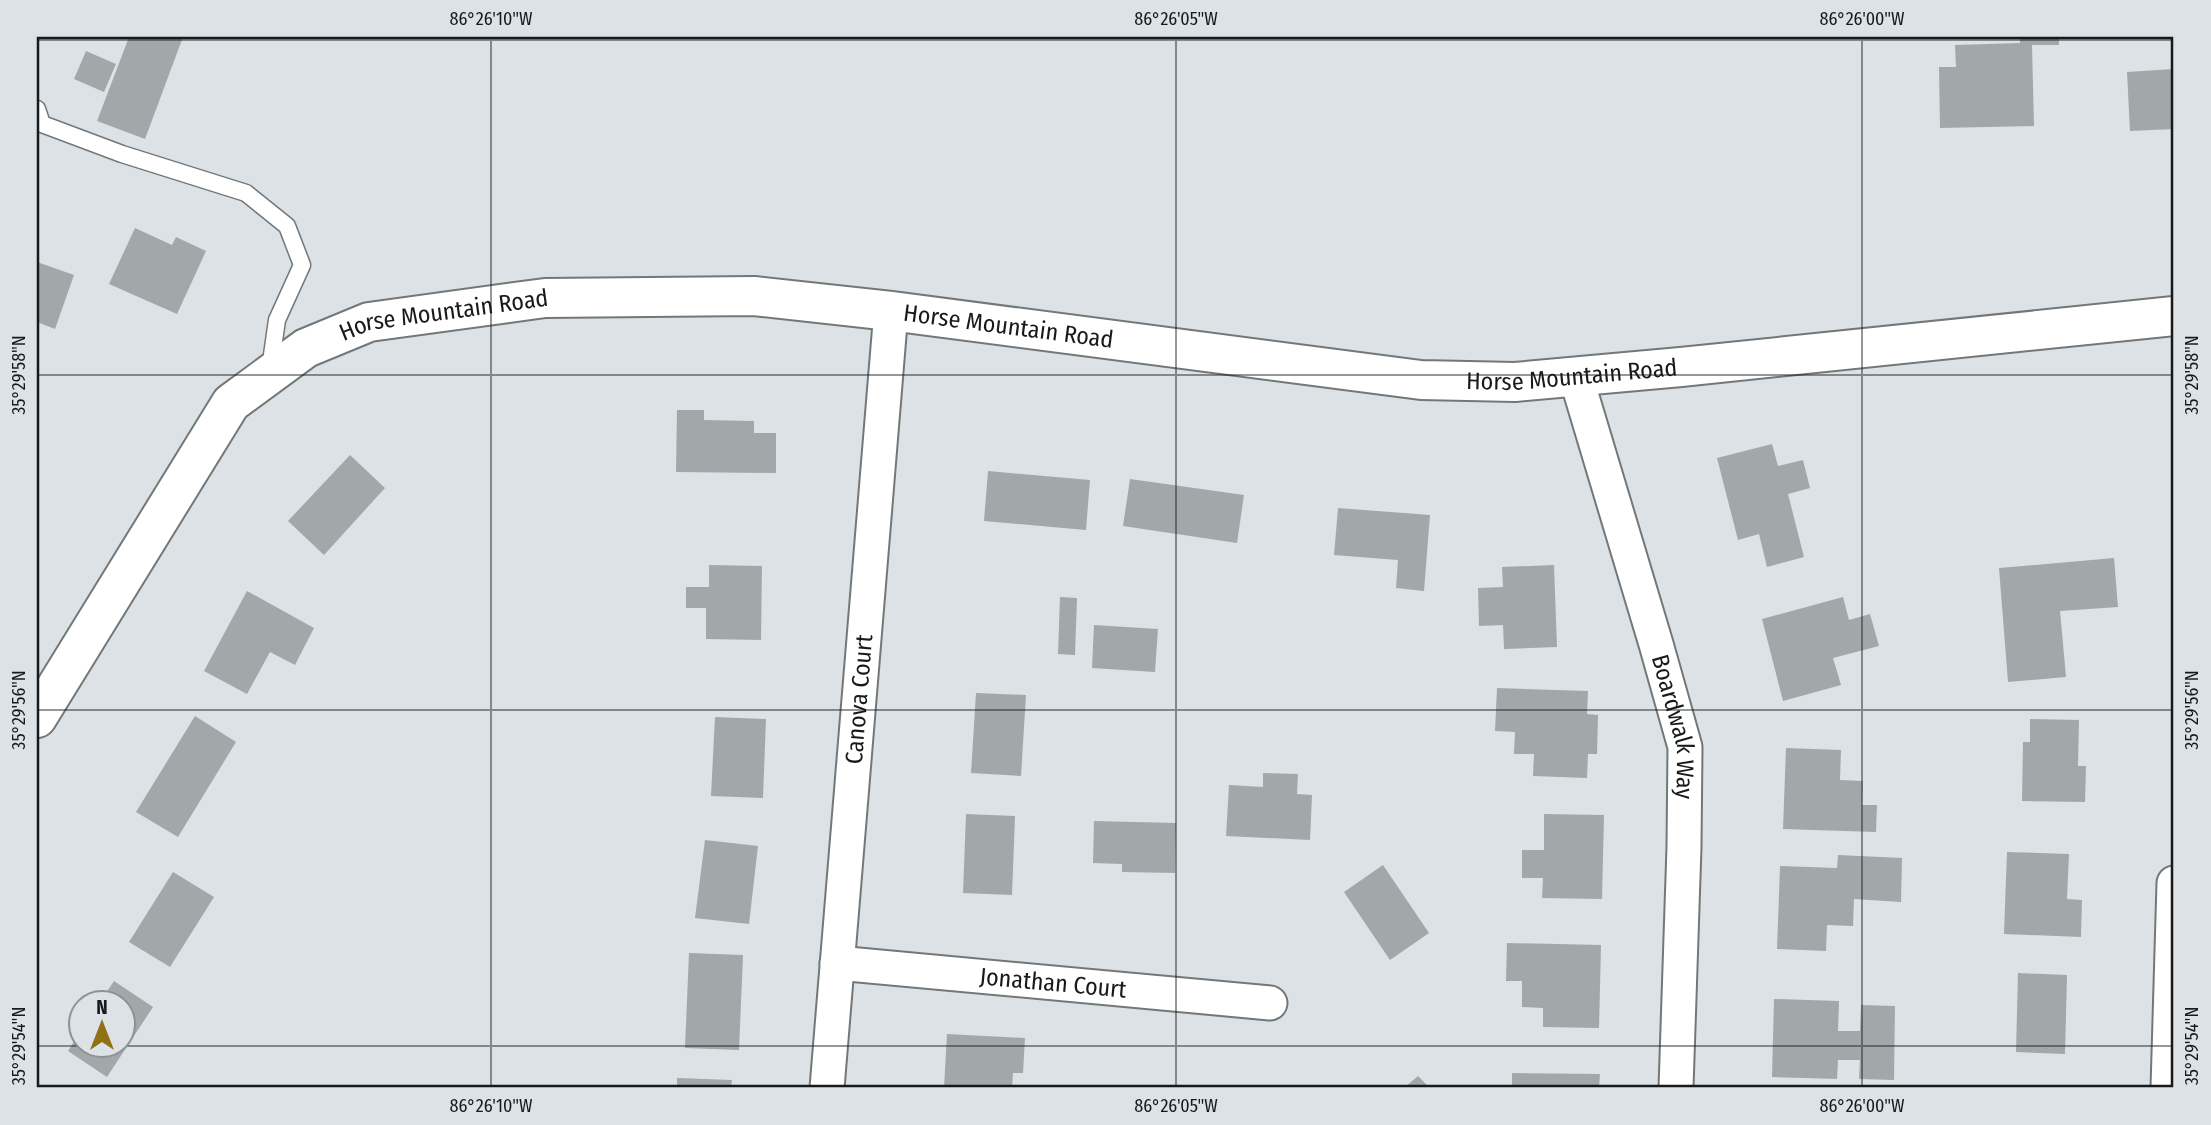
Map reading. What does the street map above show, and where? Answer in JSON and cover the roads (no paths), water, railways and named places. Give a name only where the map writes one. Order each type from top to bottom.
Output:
[{"type":"street","name":"Horse Mountain Road","points":[[43,696],[232,402],[306,348],[369,322],[545,298],[754,296],[891,311],[1421,380],[1515,382],[2174,316]]},
{"type":"street","name":"Canova Court","points":[[827,1088],[891,311]]},
{"type":"street","name":"Boardwalk Way","points":[[1576,377],[1685,747],[1676,1088]]},
{"type":"street","points":[[2168,1088],[2174,904]]},
{"type":"street","name":"Jonathan Court","points":[[837,963],[1270,1003]]},
{"type":"lane","points":[[37,109],[42,124],[122,154],[246,193],[287,226],[302,265],[277,320],[269,375]]}]
